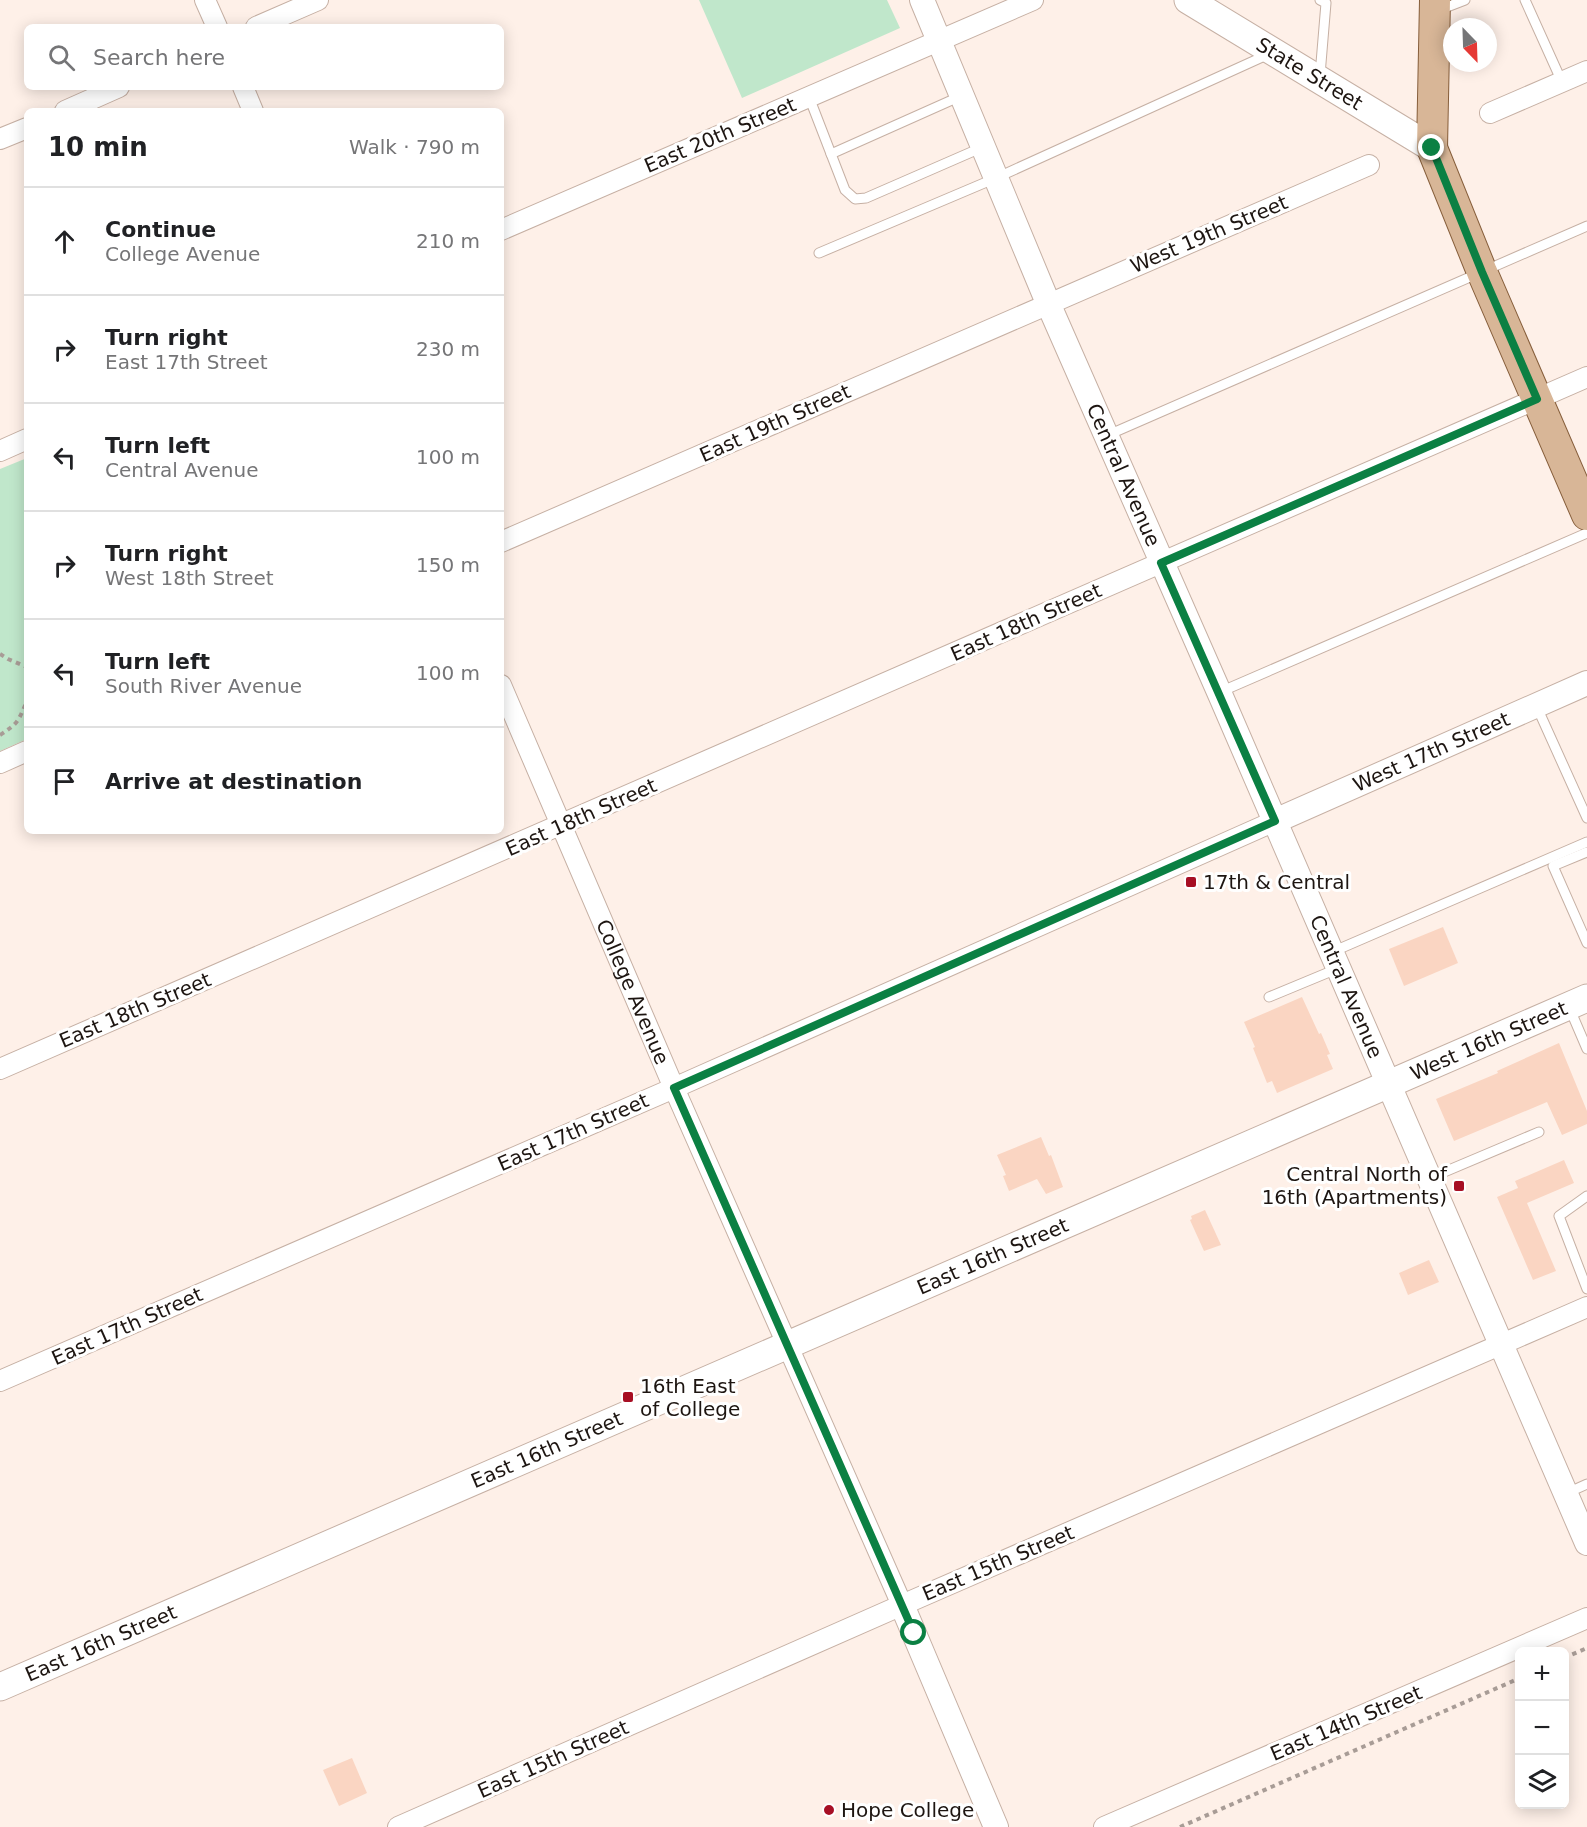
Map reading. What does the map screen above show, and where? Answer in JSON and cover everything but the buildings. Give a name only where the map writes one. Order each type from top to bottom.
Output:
[{"type":"main road","name":"State Street","points":[[1188,0],[1432,148]]},
{"type":"main road","points":[[1434,6],[1432,148],[1482,272],[1587,515]]},
{"type":"main road","name":"West 16th Street","points":[[1390,1085],[1578,1002]]},
{"type":"main road","name":"East 16th Street","points":[[0,1687],[1390,1085]]},
{"type":"street","points":[[205,0],[216,24]]},
{"type":"street","points":[[263,24],[318,0]]},
{"type":"street","name":"Central Avenue","points":[[922,0],[1048,303],[1390,1085],[1501,1345],[1576,1489],[1587,1543]]},
{"type":"street","name":"East 20th Street","points":[[504,229],[1033,0]]},
{"type":"street","points":[[1490,113],[1587,71]]},
{"type":"street","points":[[72,108],[113,90]]},
{"type":"street","points":[[244,90],[252,108]]},
{"type":"street","points":[[0,139],[24,129]]},
{"type":"street","name":"West 19th Street","points":[[1048,303],[1369,165]]},
{"type":"street","name":"East 19th Street","points":[[504,541],[1048,303]]},
{"type":"street","name":"East 18th Street","points":[[0,1069],[1587,377]]},
{"type":"street","points":[[0,451],[24,440]]},
{"type":"street","name":"West 17th Street","points":[[1275,821],[1587,683]]},
{"type":"street","name":"College Avenue","points":[[504,692],[674,1088],[902,1605],[996,1827]]},
{"type":"street","points":[[0,763],[24,752]]},
{"type":"street","name":"East 17th Street","points":[[0,1381],[674,1088],[1275,821]]},
{"type":"street","name":"East 15th Street","points":[[398,1827],[1587,1307]]},
{"type":"street","name":"East 14th Street","points":[[1104,1827],[1587,1618]]},
{"type":"lane","points":[[1434,6],[1465,0]]},
{"type":"lane","points":[[1525,0],[1562,82]]},
{"type":"lane","points":[[1320,81],[1324,1]]},
{"type":"lane","points":[[819,253],[996,178],[1272,53]]},
{"type":"lane","points":[[831,154],[961,96]]},
{"type":"lane","points":[[809,97],[845,190],[855,199],[866,198],[983,147]]},
{"type":"lane","points":[[1106,436],[1587,226]]},
{"type":"lane","points":[[1219,692],[1587,533]]},
{"type":"lane","points":[[1536,705],[1587,818]]},
{"type":"lane","points":[[1269,997],[1335,960],[1587,842]]},
{"type":"lane","points":[[1587,852],[1553,866],[1587,943]]},
{"type":"lane","points":[[1578,1002],[1587,1049]]},
{"type":"lane","points":[[1430,1178],[1539,1132]]},
{"type":"lane","points":[[1587,1196],[1559,1216],[1587,1289]]},
{"type":"path","points":[[0,654],[24,666]]},
{"type":"path","points":[[0,735],[14,726],[21,718],[24,710]]},
{"type":"path","points":[[1569,1656],[1587,1648]]},
{"type":"path","points":[[1180,1827],[1515,1680]]},
{"type":"green space","points":[[699,0],[887,0],[900,28],[742,98]]},
{"type":"green space","points":[[24,459],[24,740],[0,751],[0,469]]},
{"type":"place","name":"17th & Central","points":[[1191,882]]},
{"type":"place","name":"Central North of 16th (Apartments)","points":[[1459,1186]]},
{"type":"place","name":"16th East of College","points":[[628,1397]]},
{"type":"place","name":"Hope College","points":[[829,1810]]},
{"type":"route","points":[[914,1633],[674,1088],[1275,821],[1161,563],[1537,399],[1432,148]]}]
